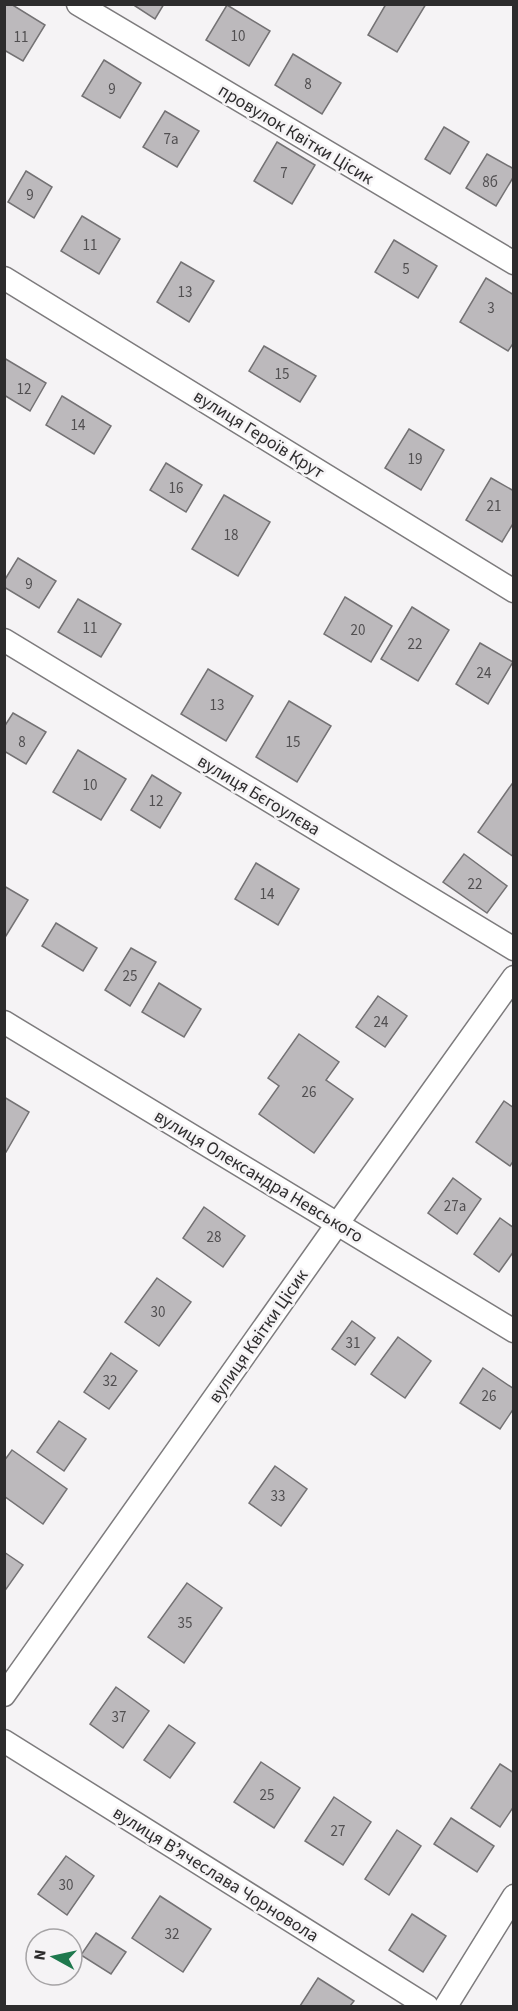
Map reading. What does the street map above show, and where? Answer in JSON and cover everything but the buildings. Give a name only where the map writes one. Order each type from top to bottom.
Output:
[{"type":"street","name":"провулок Квітки Цісик","points":[[78,4],[513,262]]},
{"type":"street","name":"вулиця Героїв Крут","points":[[4,278],[513,591]]},
{"type":"street","name":"вулиця Бєгоулєва","points":[[4,640],[513,949]]},
{"type":"street","name":"вулиця Квітки Цісик","points":[[4,1695],[513,978]]},
{"type":"street","name":"вулиця Олександра Невського","points":[[4,1022],[513,1331]]},
{"type":"street","name":"вулиця Вʼячеслава Чорновола","points":[[4,1741],[427,2007]]},
{"type":"street","points":[[446,2007],[513,1896]]}]
